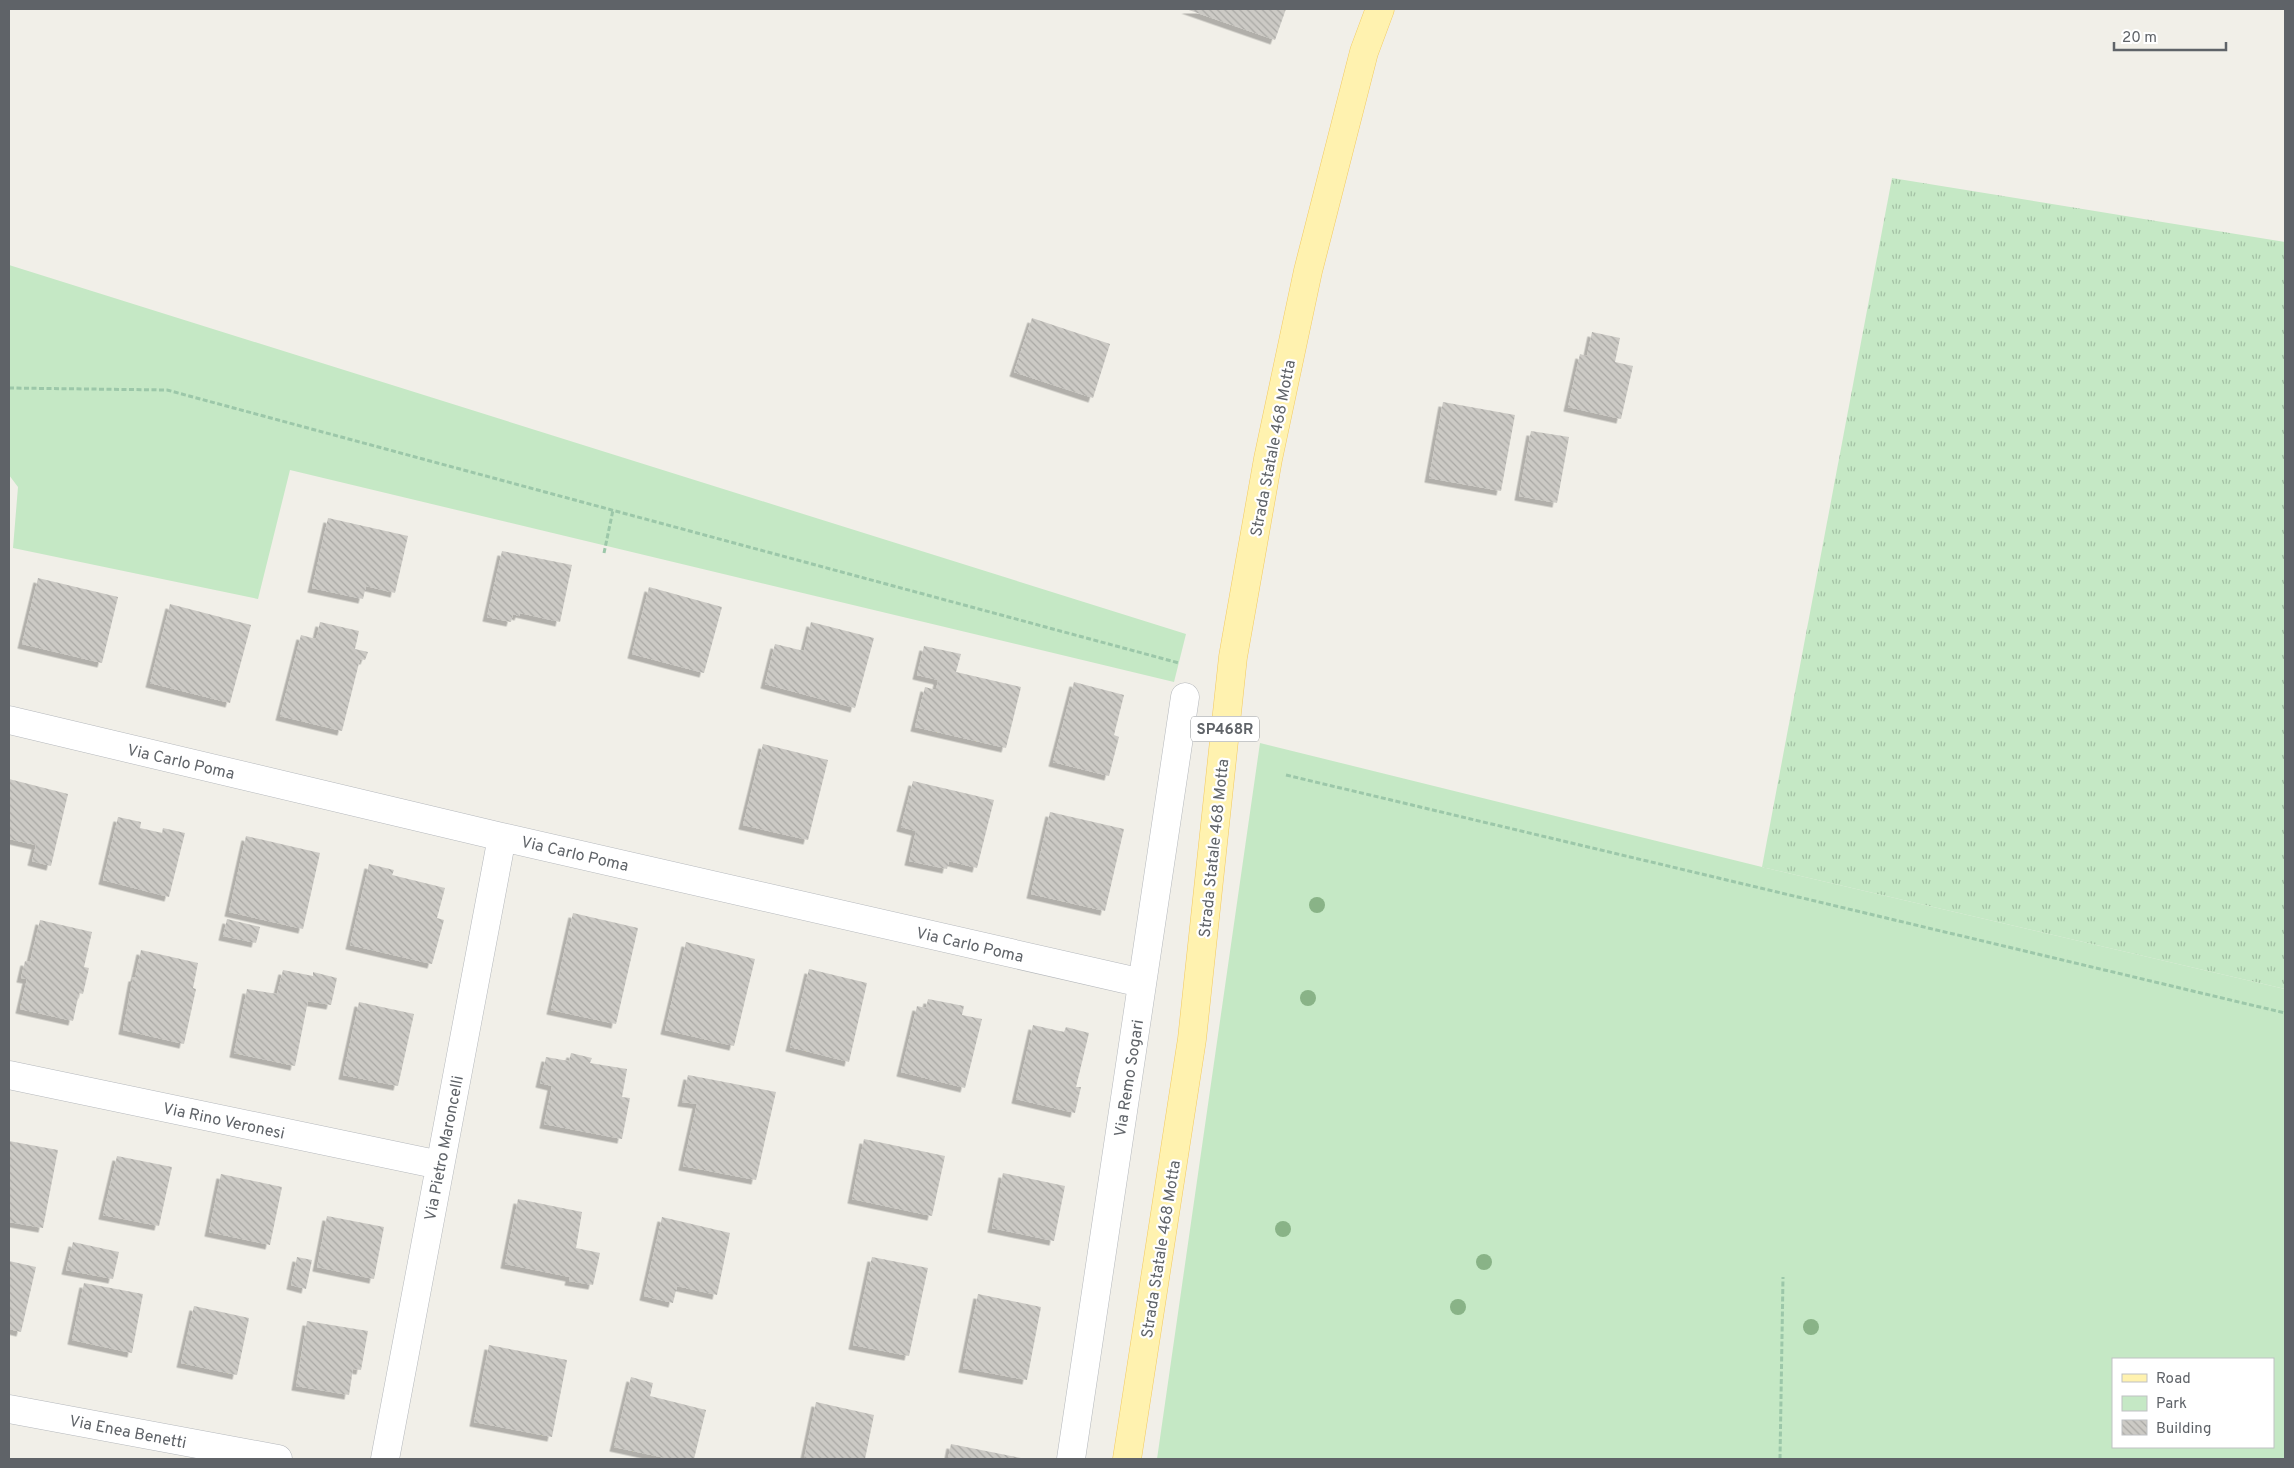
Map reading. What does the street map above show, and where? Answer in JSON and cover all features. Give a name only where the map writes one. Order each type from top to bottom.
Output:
[{"type":"main road","name":"Strada Statale 468 Motta","points":[[1127,1459],[1192,1039],[1236,638],[1268,459],[1308,271],[1364,52],[1380,9]]},
{"type":"street","name":"Via Remo Sogari","points":[[1071,1459],[1185,697]]},
{"type":"street","name":"Via Carlo Poma","points":[[9,720],[502,837],[1142,983]]},
{"type":"street","name":"Via Pietro Maroncelli","points":[[385,1459],[502,837]]},
{"type":"street","name":"Via Rino Veronesi","points":[[9,1075],[440,1165]]},
{"type":"street","name":"Via Enea Benetti","points":[[9,1409],[278,1459]]},
{"type":"path","points":[[9,388],[168,390],[1182,664]]},
{"type":"path","points":[[604,552],[613,510]]},
{"type":"path","points":[[1286,775],[2285,1013]]},
{"type":"path","points":[[1780,1459],[1783,1277]]},
{"type":"green space","points":[[1892,178],[2285,242],[2285,989],[1762,867]]},
{"type":"green space","points":[[9,265],[1186,634],[1174,682],[290,470],[258,599],[13,548],[18,487],[9,475]]},
{"type":"green space","points":[[1260,743],[1762,867],[2285,989],[2285,1459],[1157,1459]]},
{"type":"building","points":[[1186,9],[1286,9],[1275,40]]},
{"type":"building","points":[[1032,318],[1110,344],[1093,398],[1014,372]]},
{"type":"building","points":[[1592,332],[1620,338],[1615,362],[1633,366],[1621,419],[1568,407],[1580,354],[1587,356]]},
{"type":"building","points":[[1443,402],[1515,415],[1501,491],[1429,478]]},
{"type":"building","points":[[1531,431],[1569,437],[1557,503],[1519,496]]},
{"type":"building","points":[[328,518],[408,536],[395,593],[366,586],[363,599],[312,588]]},
{"type":"building","points":[[502,551],[572,565],[560,622],[520,613],[519,616],[513,614],[511,622],[487,617]]},
{"type":"building","points":[[38,578],[118,597],[102,663],[22,644]]},
{"type":"building","points":[[649,587],[722,607],[704,673],[632,654]]},
{"type":"building","points":[[170,604],[251,625],[230,703],[150,683]]},
{"type":"building","points":[[320,622],[359,631],[355,649],[368,652],[365,660],[360,659],[342,731],[280,716],[301,635],[316,639]]},
{"type":"building","points":[[811,622],[874,638],[855,708],[765,684],[775,644],[804,651]]},
{"type":"building","points":[[924,646],[961,654],[956,672],[1021,687],[1006,748],[915,727],[925,687],[936,690],[938,680],[917,675]]},
{"type":"building","points":[[1074,682],[1124,695],[1114,735],[1119,737],[1109,776],[1053,762]]},
{"type":"building","points":[[763,744],[828,760],[808,840],[743,825]]},
{"type":"building","points":[[9,779],[68,794],[51,866],[32,861],[36,845],[9,839]]},
{"type":"building","points":[[913,781],[994,800],[977,868],[949,861],[947,869],[909,861],[916,831],[901,827]]},
{"type":"building","points":[[1050,812],[1124,829],[1105,911],[1031,894]]},
{"type":"building","points":[[118,817],[141,822],[140,828],[162,833],[163,828],[185,833],[169,897],[103,880]]},
{"type":"building","points":[[246,836],[320,853],[303,929],[229,912]]},
{"type":"building","points":[[369,864],[394,870],[392,875],[445,888],[437,918],[444,920],[432,964],[350,945]]},
{"type":"building","points":[[573,913],[638,928],[616,1024],[551,1010]]},
{"type":"building","points":[[227,919],[260,927],[256,943],[223,936]]},
{"type":"building","points":[[40,920],[92,932],[84,967],[89,968],[83,994],[79,993],[73,1021],[20,1009],[27,979],[21,978],[25,961],[30,962]]},
{"type":"building","points":[[686,942],[755,959],[734,1046],[665,1030]]},
{"type":"building","points":[[141,950],[198,963],[193,988],[196,989],[184,1044],[123,1030],[133,977],[135,977]]},
{"type":"building","points":[[809,969],[867,983],[849,1062],[790,1047]]},
{"type":"building","points":[[283,970],[313,976],[313,972],[337,978],[331,1005],[308,1001],[295,1066],[234,1053],[247,989],[277,994]]},
{"type":"building","points":[[928,999],[964,1006],[962,1015],[982,1019],[965,1088],[901,1072],[917,1006],[926,1008]]},
{"type":"building","points":[[359,1002],[414,1014],[398,1086],[343,1075]]},
{"type":"building","points":[[1033,1025],[1064,1032],[1066,1027],[1089,1033],[1076,1087],[1081,1087],[1075,1113],[1016,1099]]},
{"type":"building","points":[[571,1053],[592,1058],[590,1063],[627,1069],[622,1097],[630,1098],[622,1139],[544,1124],[552,1086],[540,1083],[546,1057],[569,1061]]},
{"type":"building","points":[[688,1075],[776,1092],[756,1180],[683,1166],[697,1104],[682,1102]]},
{"type":"building","points":[[864,1139],[945,1156],[932,1216],[852,1199]]},
{"type":"building","points":[[9,1141],[58,1150],[43,1228],[9,1222]]},
{"type":"building","points":[[117,1156],[172,1167],[159,1226],[103,1215]]},
{"type":"building","points":[[1003,1173],[1065,1186],[1054,1241],[992,1228]]},
{"type":"building","points":[[221,1174],[282,1187],[270,1245],[209,1232]]},
{"type":"building","points":[[518,1199],[582,1212],[576,1248],[600,1253],[593,1285],[569,1281],[570,1277],[505,1264]]},
{"type":"building","points":[[327,1216],[384,1227],[374,1279],[317,1267]]},
{"type":"building","points":[[662,1217],[730,1233],[717,1295],[677,1286],[673,1303],[644,1296]]},
{"type":"building","points":[[73,1242],[119,1252],[113,1279],[66,1270]]},
{"type":"building","points":[[297,1257],[312,1260],[306,1289],[291,1285]]},
{"type":"building","points":[[872,1257],[928,1268],[909,1356],[853,1345]]},
{"type":"building","points":[[9,1261],[36,1267],[21,1332],[9,1329]]},
{"type":"building","points":[[84,1283],[143,1294],[132,1353],[72,1340]]},
{"type":"building","points":[[978,1294],[1041,1307],[1027,1380],[963,1368]]},
{"type":"building","points":[[194,1306],[249,1318],[237,1375],[181,1363]]},
{"type":"building","points":[[307,1321],[368,1331],[361,1370],[353,1369],[349,1395],[296,1386]]},
{"type":"building","points":[[489,1345],[567,1360],[552,1437],[474,1422]]},
{"type":"building","points":[[631,1377],[653,1383],[650,1396],[706,1410],[694,1459],[670,1459],[614,1447]]},
{"type":"building","points":[[816,1402],[874,1415],[865,1459],[804,1459]]},
{"type":"building","points":[[951,1444],[1021,1458],[1021,1459],[948,1459]]}]
